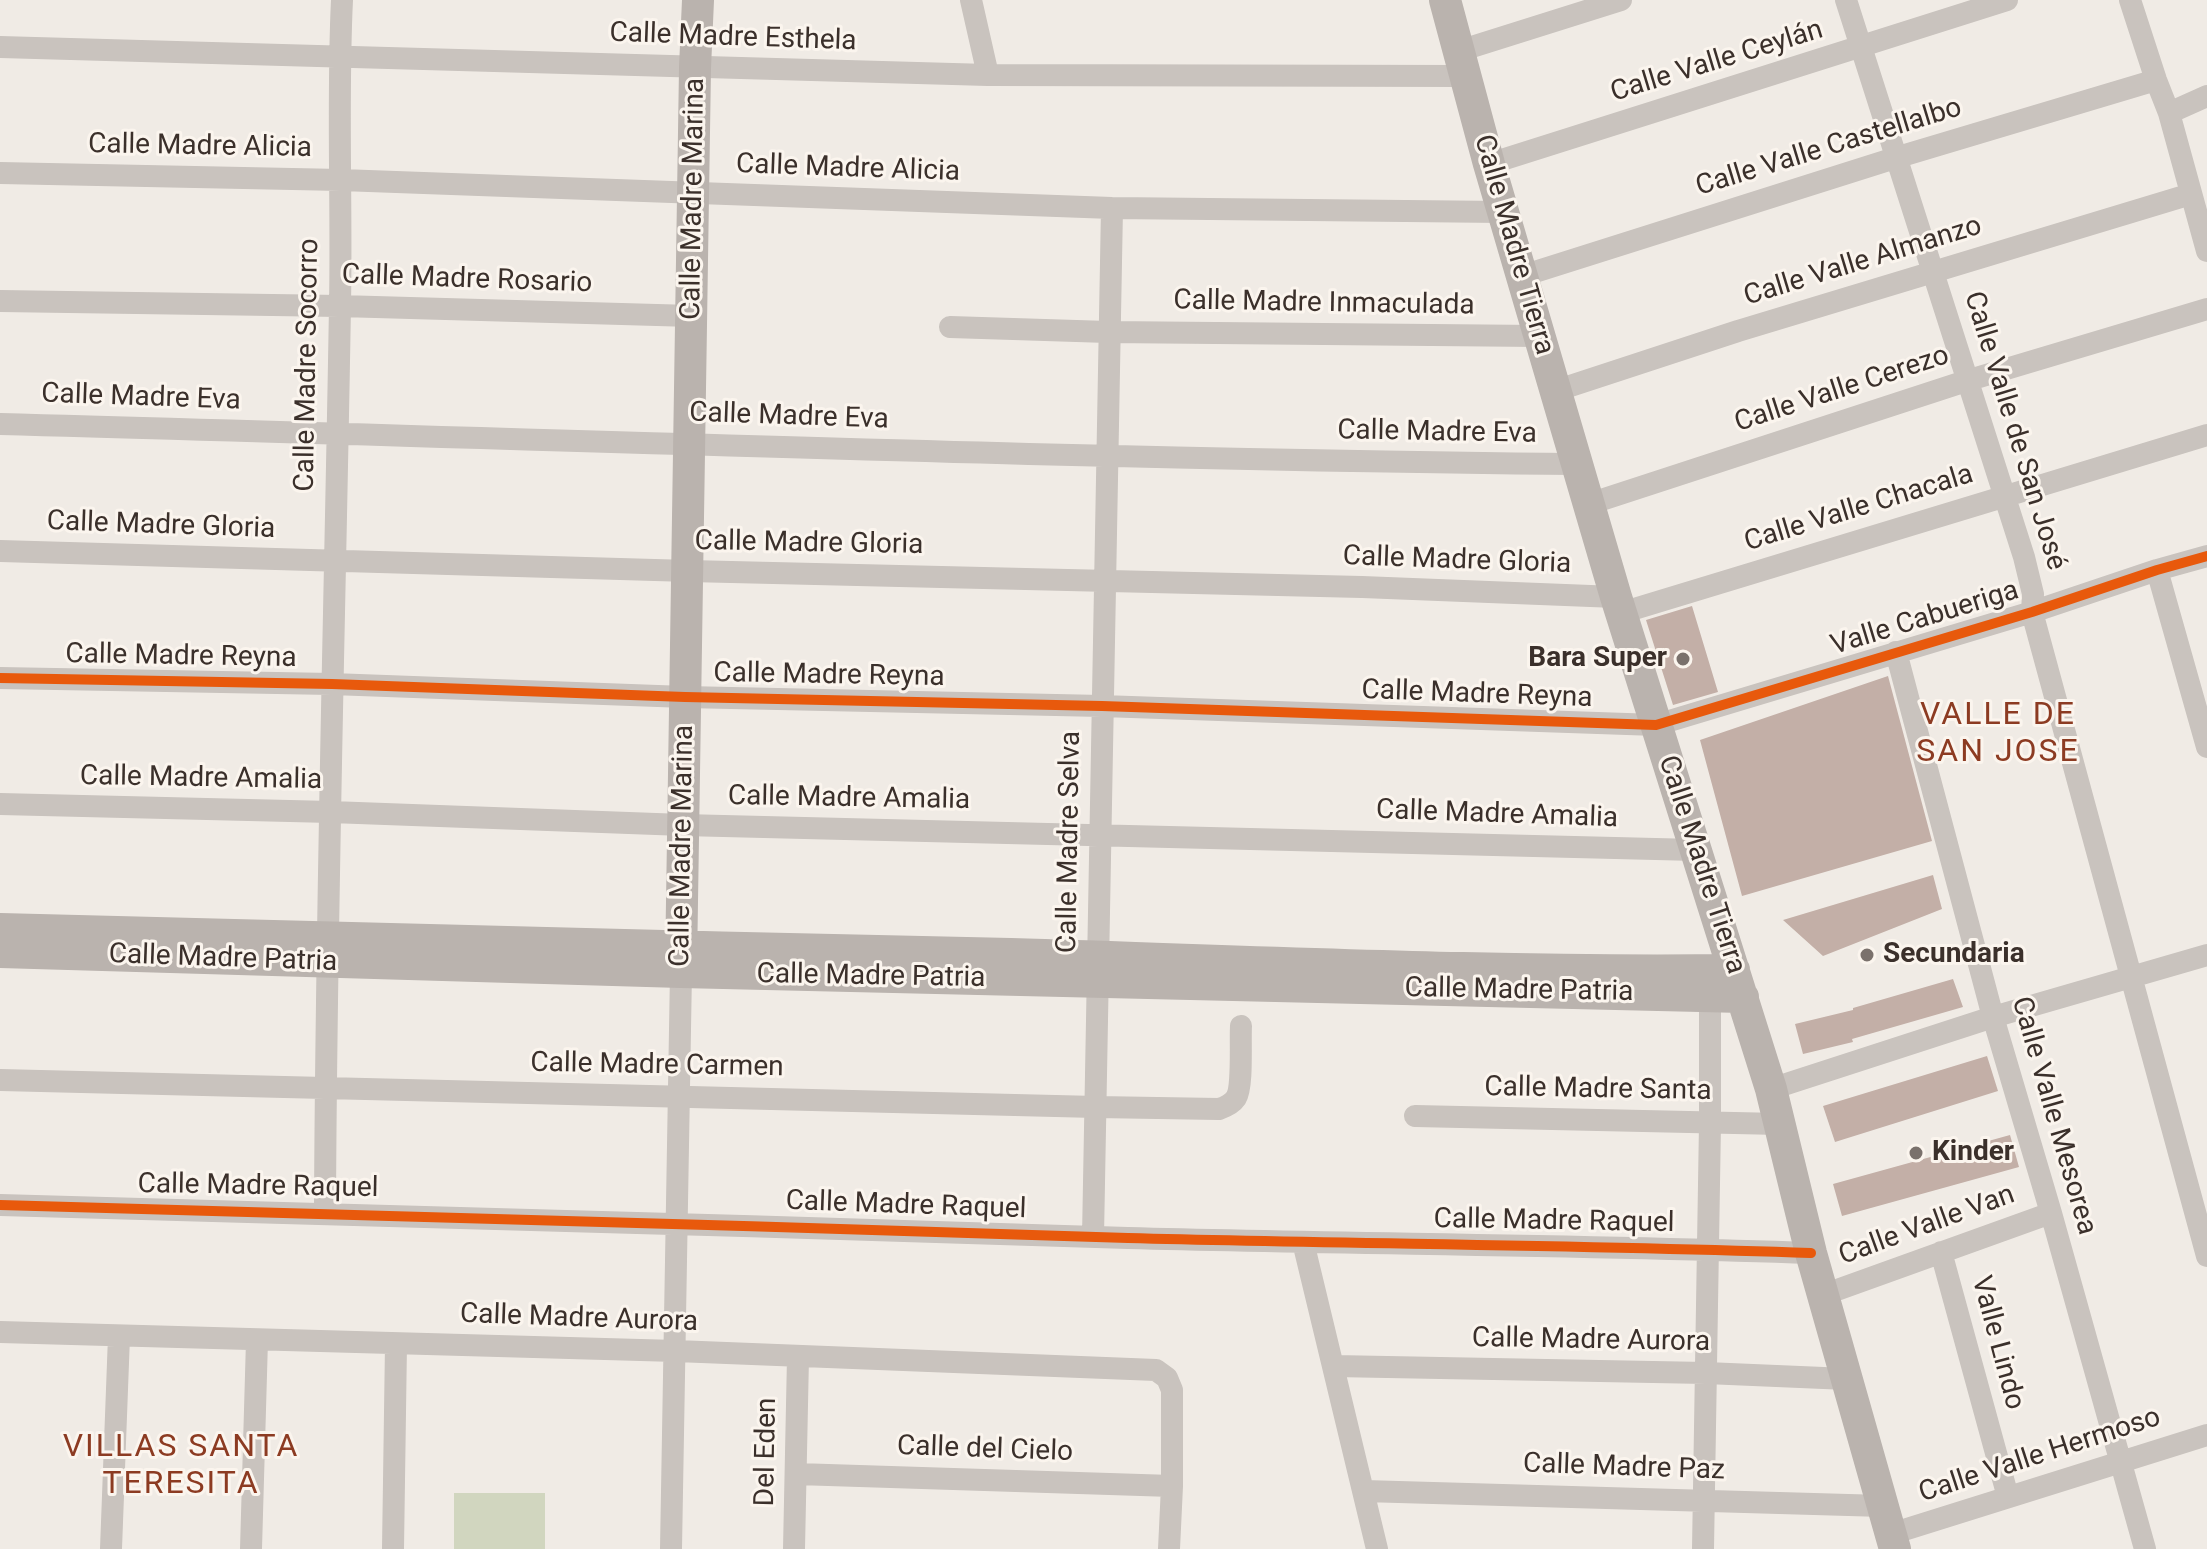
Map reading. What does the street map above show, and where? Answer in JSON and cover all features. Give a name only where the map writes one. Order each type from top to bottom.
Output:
[{"type":"street","name":"Calle Madre Socorro","points":[[325,1212],[342,0]]},
{"type":"street","name":"Calle Madre Marina","points":[[671,1549],[698,0]]},
{"type":"street","points":[[971,0],[988,75]]},
{"type":"street","name":"Calle Madre Tierra","points":[[1445,0],[1489,164],[1618,605],[1696,850],[1724,983],[1771,1089],[1811,1253],[1889,1530]]},
{"type":"street","name":"Calle Madre Esthela","points":[[0,47],[988,75],[1462,63],[1621,0]]},
{"type":"street","name":"Calle Valle de San José","points":[[1846,0],[2030,581],[2032,612],[2207,1256]]},
{"type":"street","name":"Calle Valle Ceylán","points":[[1489,164],[2007,0]]},
{"type":"street","points":[[2130,0],[2169,113],[2207,251]]},
{"type":"street","name":"Calle Valle Castellalbo","points":[[1522,276],[1895,158],[2156,80]]},
{"type":"street","points":[[2169,113],[2207,96]]},
{"type":"street","name":"Calle Madre Alicia","points":[[0,173],[341,180],[1112,208],[1503,212]]},
{"type":"street","name":"Calle Valle Almanzo","points":[[1555,391],[1738,331],[2191,194]]},
{"type":"street","name":"Calle Madre Selva","points":[[1093,1237],[1112,208]]},
{"type":"street","name":"Calle Madre Rosario","points":[[0,301],[692,316]]},
{"type":"street","name":"Calle Valle Cerezo","points":[[1589,504],[1966,381],[2207,309]]},
{"type":"street","name":"Calle Madre Inmaculada","points":[[950,327],[1108,332],[1539,336]]},
{"type":"street","name":"Calle Madre Eva","points":[[0,424],[1107,457],[1577,464]]},
{"type":"street","name":"Calle Valle Chacala","points":[[1618,605],[2207,435]]},
{"type":"street","name":"Calle Madre Gloria","points":[[0,551],[1377,588],[1618,605]]},
{"type":"street","name":"Valle Cabueriga","points":[[1656,725],[2207,556]]},
{"type":"street","points":[[2157,570],[2207,747]]},
{"type":"street","name":"Calle Valle Mesorea","points":[[1896,652],[1993,1017],[2145,1549]]},
{"type":"street","name":"Calle Madre Reyna","points":[[0,678],[332,684],[1656,725]]},
{"type":"street","name":"Calle Madre Amalia","points":[[0,804],[683,825],[1696,850]]},
{"type":"street","name":"Calle Madre Patria","points":[[0,929],[328,951]]},
{"type":"street","name":"Calle Madre Patria","points":[[0,952],[328,951],[1098,969],[1486,969],[1724,983]]},
{"type":"street","points":[[1771,1089],[1993,1017],[2207,955]]},
{"type":"street","points":[[1703,1549],[1710,1123],[1724,983]]},
{"type":"street","name":"Calle Madre Carmen","points":[[0,1080],[1219,1109],[1235,1099],[1239,1088],[1241,1026]]},
{"type":"street","name":"Calle Madre Santa","points":[[1415,1116],[1780,1124]]},
{"type":"street","name":"Calle Madre Raquel","points":[[0,1205],[325,1212],[1093,1237],[1811,1253]]},
{"type":"street","name":"Calle Valle Van","points":[[1823,1295],[2051,1213]]},
{"type":"street","points":[[1303,1242],[1377,1549]]},
{"type":"street","name":"Valle Lindo","points":[[1941,1252],[2008,1497]]},
{"type":"street","name":"Calle Madre Aurora","points":[[0,1332],[676,1351],[1156,1370],[1167,1378],[1172,1390],[1172,1486]]},
{"type":"street","points":[[111,1549],[119,1336]]},
{"type":"street","points":[[251,1549],[257,1340]]},
{"type":"street","points":[[393,1549],[396,1344]]},
{"type":"street","name":"Del Eden","points":[[794,1549],[798,1357]]},
{"type":"street","name":"Calle Madre Aurora","points":[[1334,1366],[1706,1373],[1847,1379]]},
{"type":"street","name":"Calle Valle Hermoso","points":[[1889,1530],[2008,1497],[2207,1435]]},
{"type":"street","name":"Calle del Cielo","points":[[797,1474],[1172,1486]]},
{"type":"street","points":[[1169,1549],[1172,1486]]},
{"type":"street","name":"Calle Madre Paz","points":[[1364,1491],[1705,1500],[1889,1530]]},
{"type":"green space","points":[[454,1493],[545,1493],[545,1549],[454,1549]]},
{"type":"building","name":"Bara Super","points":[[1692,606],[1718,692],[1673,705],[1646,620]]},
{"type":"building","points":[[1888,676],[1932,841],[1742,896],[1700,740]]},
{"type":"building","points":[[1933,875],[1942,909],[1823,956],[1783,920]]},
{"type":"building","points":[[1953,979],[1963,1007],[1852,1039],[1853,1042],[1803,1054],[1795,1024],[1853,1010]]},
{"type":"building","points":[[1987,1056],[1998,1091],[1835,1142],[1823,1106]]},
{"type":"building","points":[[2010,1135],[2019,1167],[1842,1216],[1833,1184]]},
{"type":"cycle path","points":[[0,678],[332,684],[1656,725],[2207,556]]},
{"type":"cycle path","points":[[0,1205],[1128,1238],[1811,1253]]},
{"type":"place","name":"Bara Super","points":[[1683,659]]},
{"type":"place","name":"Secundaria","points":[[1867,955]]},
{"type":"place","name":"Kinder","points":[[1916,1153]]},
{"type":"district","name":"VALLE DE SAN JOSE","points":[[1998,734]]},
{"type":"district","name":"VILLAS SANTA TERESITA","points":[[181,1466]]}]
